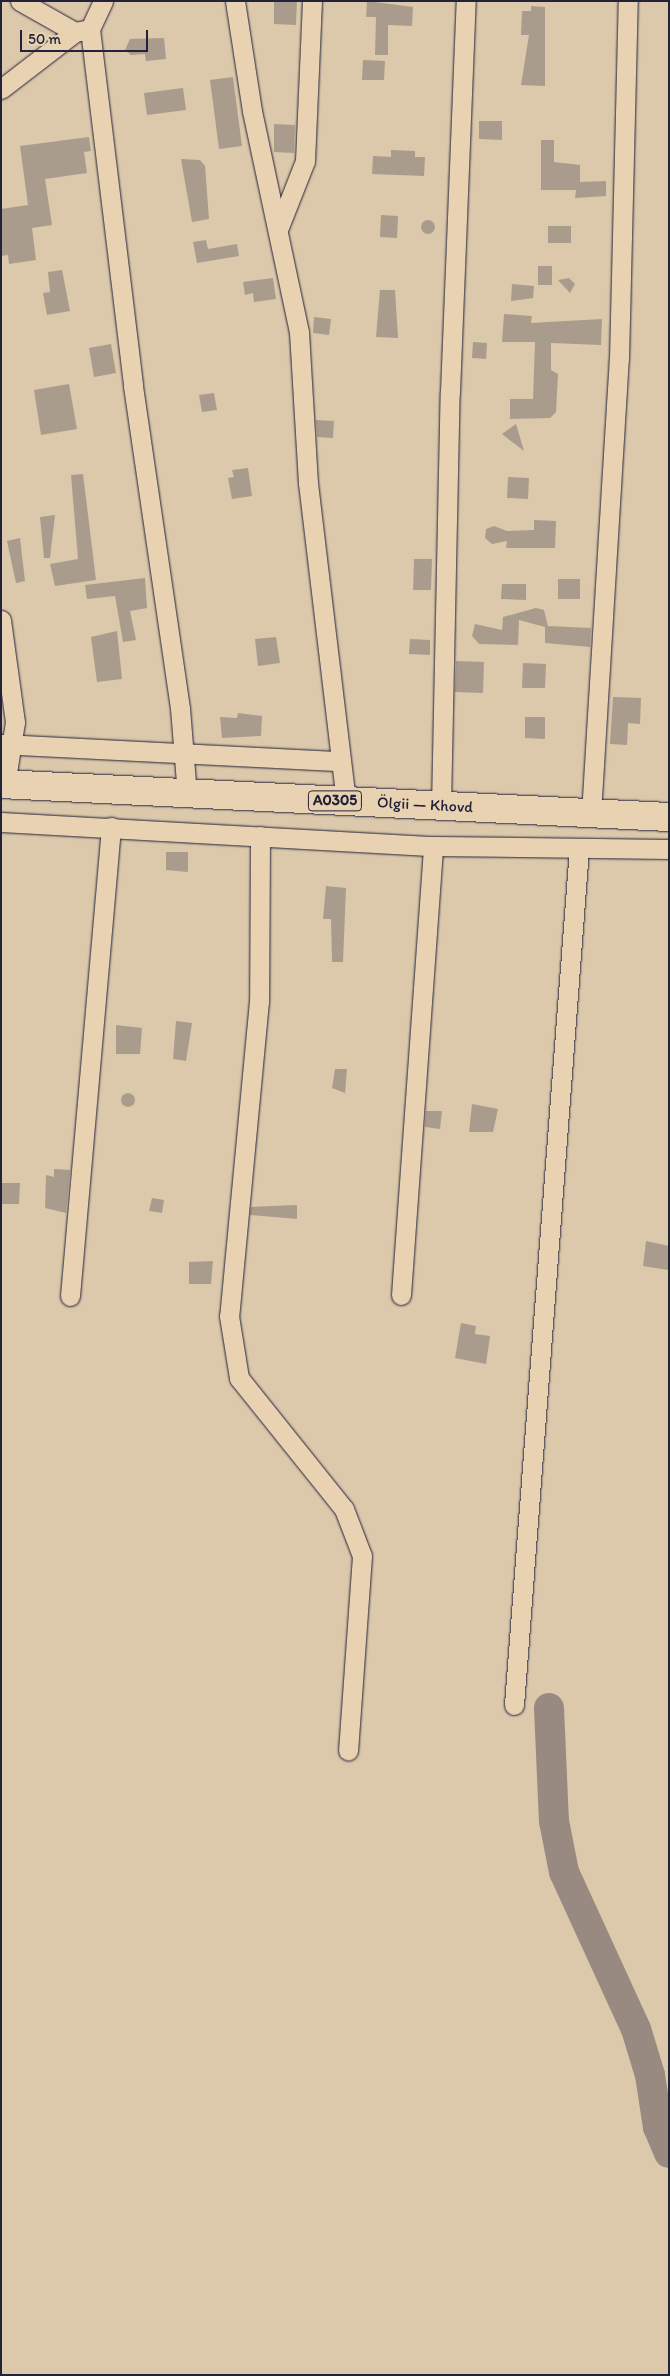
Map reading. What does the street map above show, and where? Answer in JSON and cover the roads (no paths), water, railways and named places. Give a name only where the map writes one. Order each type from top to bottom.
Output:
[{"type":"highway","name":"Ölgii — Khovd","points":[[3,784],[187,795],[669,817]]},
{"type":"street","points":[[20,1],[82,31]]},
{"type":"street","points":[[1,89],[82,31],[103,1]]},
{"type":"street","points":[[235,1],[252,111],[279,227],[299,332],[308,483],[346,802]]},
{"type":"street","points":[[279,227],[304,161],[312,1]]},
{"type":"street","points":[[441,806],[450,392],[466,1]]},
{"type":"street","points":[[591,814],[618,360],[628,1]]},
{"type":"street","points":[[82,31],[184,756],[187,795]]},
{"type":"street","points":[[1,620],[15,722],[6,744],[3,784]]},
{"type":"street","points":[[6,744],[184,756],[341,761]]},
{"type":"street","points":[[1,822],[433,846],[669,849]]},
{"type":"street","points":[[70,1296],[111,827]]},
{"type":"street","points":[[260,836],[259,1000],[229,1316],[239,1378],[344,1508],[362,1556],[348,1750]]},
{"type":"street","points":[[401,1295],[433,846]]},
{"type":"street","points":[[514,1706],[579,848]]},
{"type":"waterway","points":[[549,1708],[554,1821],[564,1872],[636,2029],[650,2075],[658,2127],[669,2153]]}]
